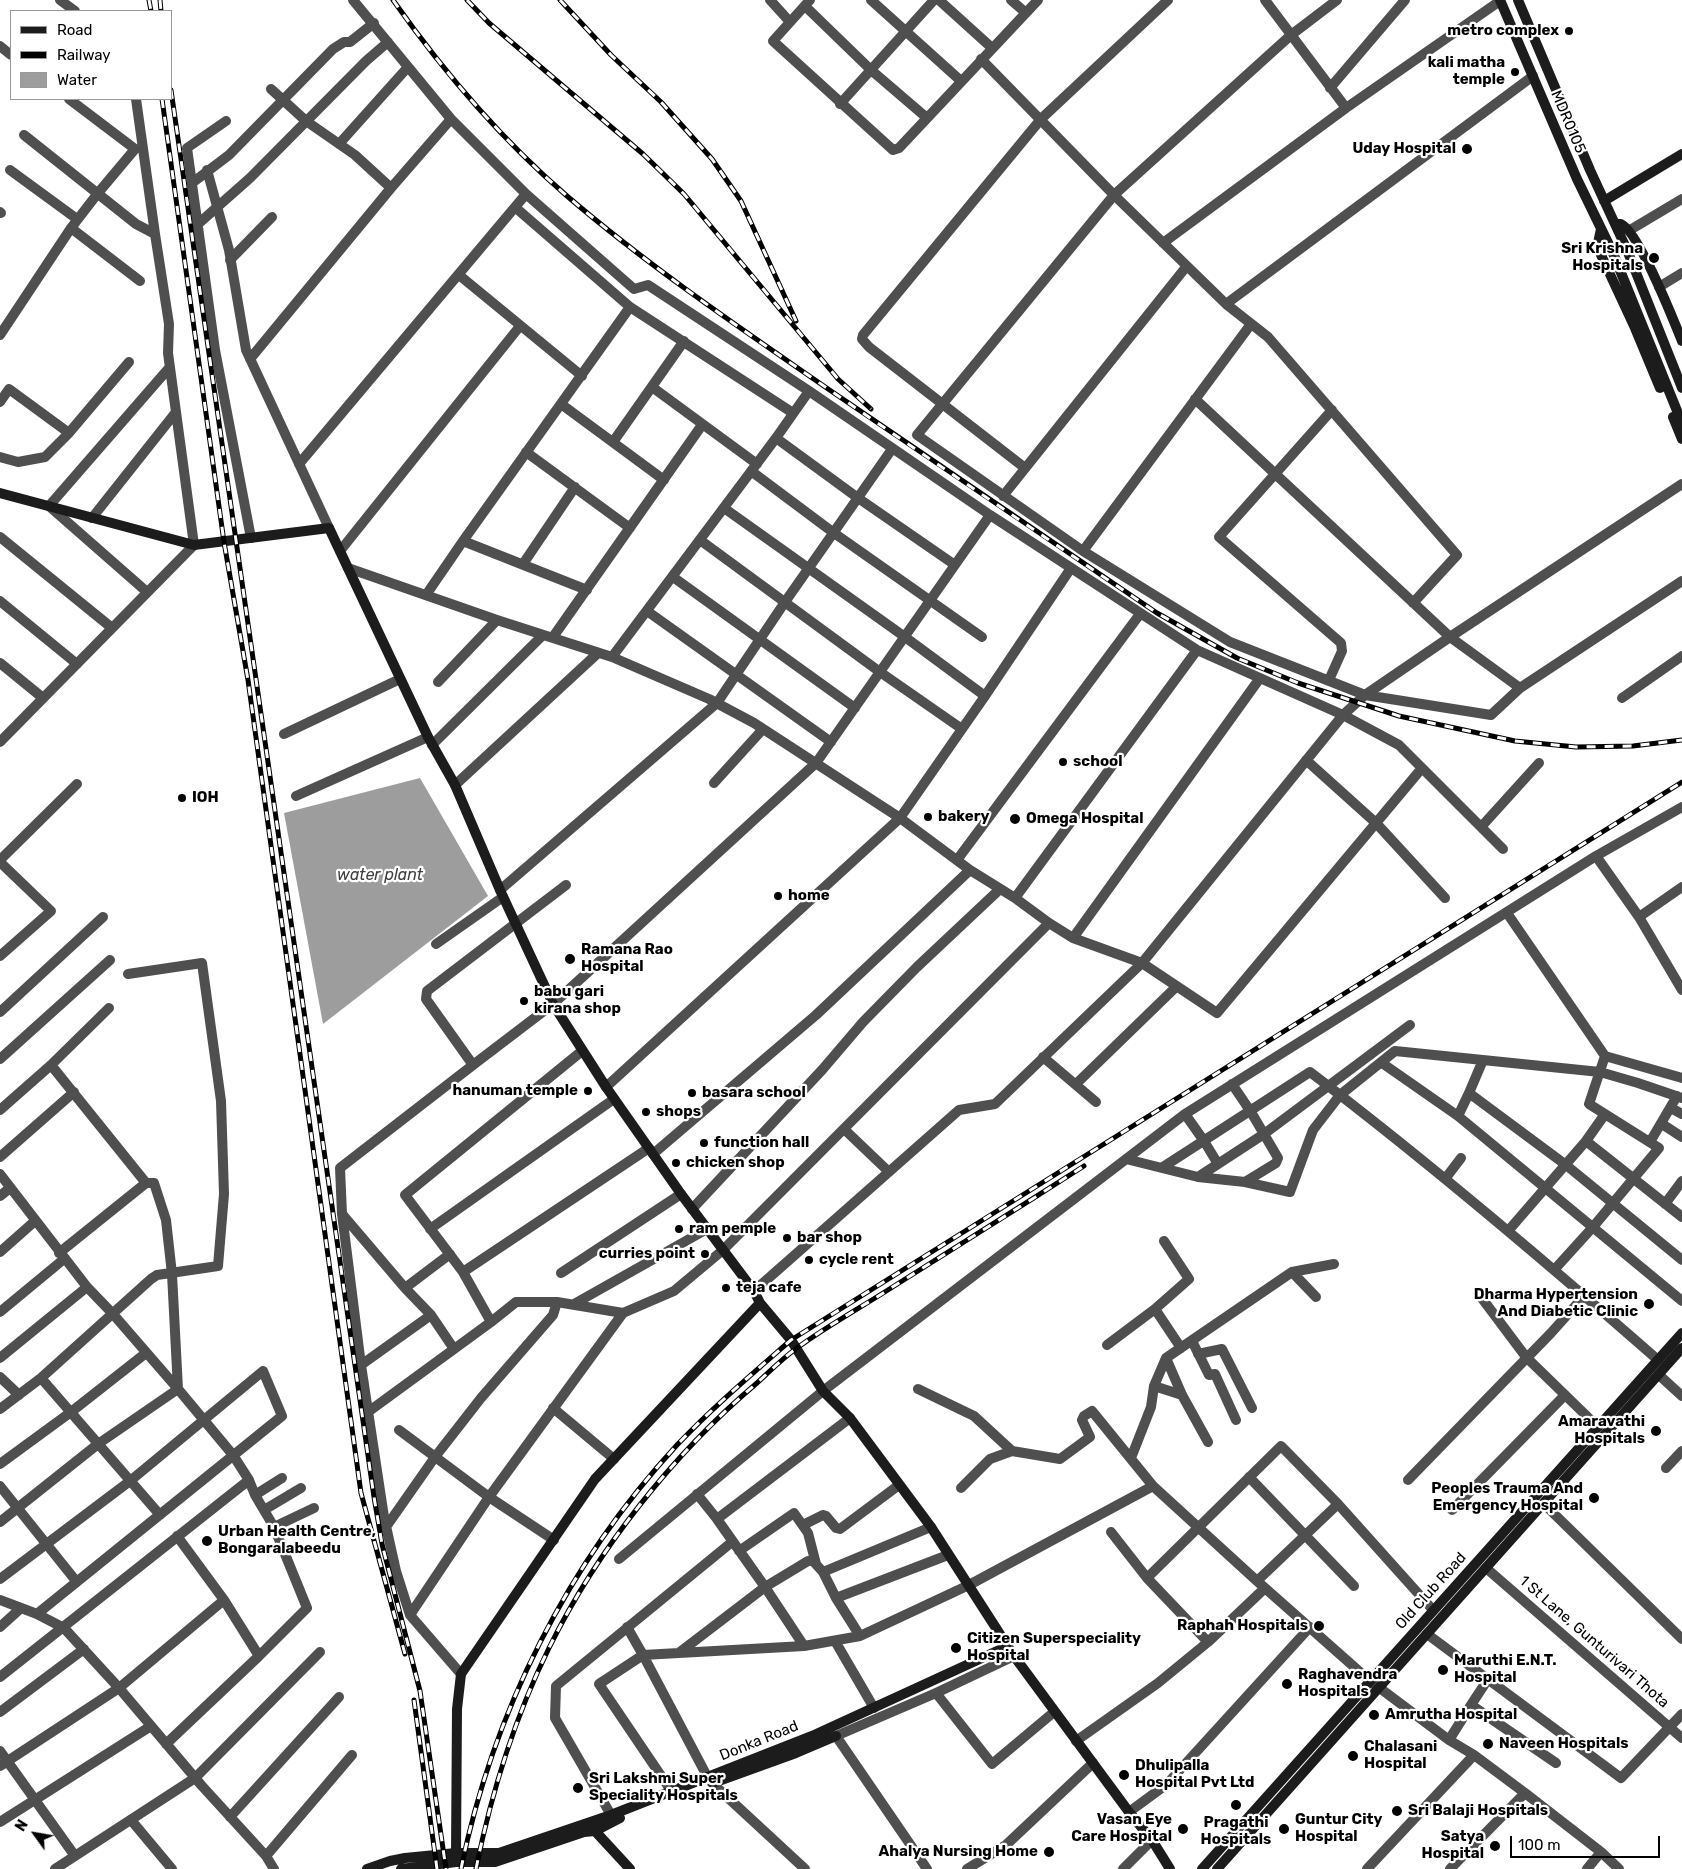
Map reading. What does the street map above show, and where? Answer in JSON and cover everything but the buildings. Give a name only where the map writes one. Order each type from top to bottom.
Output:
[{"type":"street","points":[[60,0],[74,10]]},
{"type":"street","points":[[353,0],[374,23],[408,68],[451,119],[526,194],[634,289],[648,285],[809,391],[990,515],[1197,650],[1343,715],[1399,745],[1503,850]]},
{"type":"street","points":[[770,0],[790,22]]},
{"type":"street","points":[[871,0],[961,81]]},
{"type":"street","points":[[840,104],[934,0]]},
{"type":"street","points":[[940,0],[992,48]]},
{"type":"street","points":[[1011,0],[1026,13]]},
{"type":"street","points":[[927,118],[871,70],[808,3],[773,41],[840,104],[893,150],[899,148],[1038,0]]},
{"type":"street","points":[[1025,468],[868,347],[862,339],[863,335],[1041,120],[1168,0]]},
{"type":"street","points":[[1265,0],[1346,108]]},
{"type":"street","points":[[1337,0],[1290,35],[1114,195],[917,435],[1083,551],[1230,642],[1365,695],[1491,715],[1520,688],[1682,581]]},
{"type":"street","points":[[1330,88],[1405,0]]},
{"type":"street","name":"MDR0105","points":[[1518,0],[1627,250],[1682,388]]},
{"type":"street","points":[[1163,243],[1346,108],[1500,1]]},
{"type":"street","name":"MDR0105","points":[[1500,1],[1576,180],[1613,253],[1682,423]]},
{"type":"street","points":[[192,182],[229,154],[333,49],[344,42],[350,42],[374,23]]},
{"type":"street","points":[[198,224],[250,178],[366,61],[388,42]]},
{"type":"street","points":[[0,46],[10,54]]},
{"type":"street","points":[[982,59],[1186,267],[1226,304],[1268,338],[1457,554],[1413,602]]},
{"type":"street","points":[[339,144],[408,68]]},
{"type":"street","points":[[1226,304],[1533,76]]},
{"type":"street","points":[[271,89],[306,121],[355,155],[391,188]]},
{"type":"street","points":[[0,335],[70,228],[135,149],[70,100]]},
{"type":"street","points":[[136,100],[169,324],[168,354],[194,545]]},
{"type":"street","points":[[250,359],[391,188],[451,119]]},
{"type":"street","points":[[226,121],[187,148],[216,350],[251,538]]},
{"type":"street","points":[[24,135],[136,224],[155,234]]},
{"type":"street","points":[[1604,201],[1682,154]]},
{"type":"street","points":[[10,170],[77,219]]},
{"type":"street","points":[[207,170],[230,260],[246,350],[400,679],[430,741],[455,785],[501,894],[553,1004],[606,1087],[681,1194],[754,1291],[760,1303],[791,1340],[823,1391],[850,1418],[900,1485],[931,1528],[1014,1656],[1054,1712],[1152,1840],[1170,1869]]},
{"type":"street","points":[[299,464],[526,194]]},
{"type":"street","points":[[1630,230],[1682,199]]},
{"type":"street","points":[[516,208],[630,307],[793,413]]},
{"type":"street","points":[[230,260],[272,217]]},
{"type":"street","points":[[1615,224],[1621,224],[1630,230],[1659,287],[1682,340]]},
{"type":"street","points":[[70,228],[140,281]]},
{"type":"street","points":[[1602,229],[1598,243],[1601,255],[1635,328],[1682,440]]},
{"type":"street","points":[[1002,496],[1186,267]]},
{"type":"street","points":[[1659,287],[1682,273]]},
{"type":"street","points":[[459,275],[582,376]]},
{"type":"street","points":[[426,595],[462,541],[630,307]]},
{"type":"street","points":[[1083,551],[1251,324]]},
{"type":"street","points":[[340,551],[520,326]]},
{"type":"street","points":[[613,442],[684,341]]},
{"type":"street","points":[[0,457],[18,462],[45,457],[129,362]]},
{"type":"street","points":[[49,506],[170,368]]},
{"type":"street","points":[[652,387],[702,425],[834,533],[982,637]]},
{"type":"street","points":[[0,402],[10,389],[69,432]]},
{"type":"street","points":[[612,657],[809,391]]},
{"type":"street","points":[[1195,400],[1450,637],[1520,688]]},
{"type":"street","points":[[561,404],[664,480]]},
{"type":"street","points":[[1329,680],[1342,651],[1341,643],[1219,536],[1332,410]]},
{"type":"street","points":[[92,518],[176,412]]},
{"type":"street","points":[[296,796],[430,741],[548,636],[587,590],[702,425]]},
{"type":"street","points":[[776,438],[954,566]]},
{"type":"street","points":[[436,944],[501,894],[717,703],[892,448]]},
{"type":"street","points":[[526,452],[630,528]]},
{"type":"street","points":[[754,1291],[959,1110],[995,1104],[1142,963],[1343,715],[1365,695],[1682,484]]},
{"type":"street","points":[[523,564],[575,487]]},
{"type":"street","points":[[0,493],[194,545],[330,528]]},
{"type":"street","points":[[49,506],[147,592]]},
{"type":"street","points":[[724,508],[905,636],[985,696]]},
{"type":"street","points":[[462,1674],[410,1615],[396,1571],[386,1527],[361,1365],[342,1214],[340,1168],[553,1004],[816,764],[990,515]]},
{"type":"street","points":[[0,537],[112,628]]},
{"type":"street","points":[[700,540],[880,672],[962,729]]},
{"type":"street","points":[[462,541],[587,590]]},
{"type":"street","points":[[2,735],[43,698],[194,545]]},
{"type":"street","points":[[348,568],[497,620],[612,657],[717,703],[763,729],[900,818],[970,870],[1015,898],[1048,924],[1073,938],[1142,963],[1217,1013],[1422,768]]},
{"type":"street","points":[[606,1087],[900,818],[985,696],[1070,568]]},
{"type":"street","points":[[672,577],[855,708]]},
{"type":"street","points":[[0,601],[77,664]]},
{"type":"street","points":[[647,611],[832,742]]},
{"type":"street","points":[[957,860],[1140,614]]},
{"type":"street","points":[[438,682],[497,620]]},
{"type":"street","points":[[1015,898],[1197,650]]},
{"type":"street","points":[[455,785],[598,653]]},
{"type":"street","points":[[1622,698],[1682,656]]},
{"type":"street","points":[[0,664],[43,698]]},
{"type":"street","points":[[1073,938],[1260,678]]},
{"type":"street","points":[[284,734],[400,679]]},
{"type":"street","points":[[714,783],[763,729]]},
{"type":"street","points":[[1306,760],[1376,824],[1445,898]]},
{"type":"street","points":[[1481,827],[1539,763]]},
{"type":"street","points":[[0,956],[51,911],[0,861],[77,784]]},
{"type":"street","points":[[619,1559],[823,1391],[1184,1114],[1596,856],[1682,807]]},
{"type":"street","points":[[1596,856],[1639,917],[1682,990]]},
{"type":"street","points":[[463,1272],[651,1151],[816,1015],[970,870]]},
{"type":"street","points":[[473,1065],[426,1000],[425,995],[427,991],[566,884]]},
{"type":"street","points":[[1639,917],[1682,887]]},
{"type":"street","points":[[692,1209],[822,1070],[862,1022],[1000,889]]},
{"type":"street","points":[[1507,913],[1605,1056],[1682,1078]]},
{"type":"street","points":[[0,1012],[103,917]]},
{"type":"street","points":[[410,1615],[489,1497],[623,1313],[674,1291],[723,1250],[1048,924]]},
{"type":"street","points":[[0,1058],[110,960]]},
{"type":"street","points":[[0,1409],[41,1378],[151,1279],[158,1275],[218,1266],[224,1194],[221,1101],[202,963],[128,974]]},
{"type":"street","points":[[1076,1084],[1177,986]]},
{"type":"street","points":[[0,1110],[51,1065],[109,1008]]},
{"type":"street","points":[[1198,1177],[1264,1134],[1410,1025]]},
{"type":"street","points":[[492,1322],[463,1272],[405,1195],[582,1051]]},
{"type":"street","points":[[1126,1159],[1198,1177],[1244,1182],[1290,1192],[1313,1130],[1340,1095],[1395,1051],[1600,1072],[1680,1097],[1650,1142]]},
{"type":"street","points":[[1554,1270],[1594,1227],[1659,1148],[1589,1104],[1605,1056]]},
{"type":"street","points":[[1043,1057],[1096,1102]]},
{"type":"street","points":[[1458,1116],[1483,1060]]},
{"type":"street","points":[[1382,1063],[1458,1116],[1682,1301]]},
{"type":"street","points":[[51,1065],[146,1183]]},
{"type":"street","points":[[1163,1167],[1251,1112],[1310,1072],[1508,1231],[1658,1360]]},
{"type":"street","points":[[1232,1084],[1278,1158],[1276,1163],[1244,1182]]},
{"type":"street","points":[[0,1157],[74,1092]]},
{"type":"street","points":[[1469,1093],[1566,1165],[1682,1260]]},
{"type":"street","points":[[430,1229],[614,1098]]},
{"type":"street","points":[[1671,1108],[1682,1114]]},
{"type":"street","points":[[1184,1114],[1218,1164]]},
{"type":"street","points":[[1508,1231],[1586,1141],[1605,1114]]},
{"type":"street","points":[[1662,1124],[1682,1138]]},
{"type":"street","points":[[844,1129],[889,1172]]},
{"type":"street","points":[[1586,1141],[1682,1217]]},
{"type":"street","points":[[1445,1179],[1461,1158]]},
{"type":"street","points":[[0,1174],[87,1288],[113,1314],[234,1455],[274,1527],[307,1608],[260,1656],[166,1744]]},
{"type":"street","points":[[1665,1204],[1682,1181]]},
{"type":"street","points":[[0,1312],[146,1183],[154,1183],[166,1220],[172,1274],[178,1389]]},
{"type":"street","points":[[0,1196],[10,1188]]},
{"type":"street","points":[[560,1273],[681,1194]]},
{"type":"street","points":[[342,1214],[405,1288],[431,1315],[454,1349]]},
{"type":"street","points":[[0,1252],[35,1221]]},
{"type":"street","points":[[574,1304],[707,1229]]},
{"type":"street","points":[[1107,1345],[1155,1309],[1189,1279],[1164,1241]]},
{"type":"street","points":[[405,1288],[450,1254]]},
{"type":"street","points":[[1131,1458],[1151,1407],[1154,1386],[1166,1358],[1292,1272],[1334,1264]]},
{"type":"street","points":[[1292,1272],[1316,1297]]},
{"type":"street","points":[[0,1358],[87,1288]]},
{"type":"street","points":[[1408,1480],[1585,1296]]},
{"type":"street","points":[[1480,1297],[1526,1358],[1598,1427]]},
{"type":"street","points":[[368,1412],[492,1322],[516,1302],[557,1302],[623,1313]]},
{"type":"street","points":[[386,1527],[434,1457],[481,1398],[553,1314],[557,1302]]},
{"type":"street","points":[[456,1854],[457,1709],[462,1674],[595,1479],[760,1303]]},
{"type":"street","points":[[1155,1309],[1181,1348]]},
{"type":"street","points":[[361,1365],[431,1315]]},
{"type":"street","name":"Old Club Road","points":[[1202,1869],[1369,1680],[1682,1333]]},
{"type":"street","points":[[1192,1341],[1209,1376],[1216,1374],[1236,1420]]},
{"type":"street","name":"Old Club Road","points":[[1217,1869],[1682,1348]]},
{"type":"street","points":[[1198,1354],[1222,1349],[1252,1408]]},
{"type":"street","points":[[0,1464],[71,1412],[146,1353]]},
{"type":"street","points":[[1166,1358],[1182,1395],[1208,1442]]},
{"type":"street","points":[[0,1579],[130,1481],[263,1370],[282,1416],[37,1614]]},
{"type":"street","points":[[1659,1375],[1682,1396]]},
{"type":"street","points":[[0,1377],[19,1395]]},
{"type":"street","points":[[41,1378],[160,1515]]},
{"type":"street","points":[[1154,1386],[1182,1395]]},
{"type":"street","points":[[0,1522],[98,1444],[178,1389]]},
{"type":"street","points":[[918,1389],[974,1416],[1012,1451]]},
{"type":"street","points":[[1452,1510],[1565,1395]]},
{"type":"street","points":[[553,1408],[614,1459]]},
{"type":"street","points":[[961,1488],[990,1459],[1012,1451],[1060,1459],[1090,1437],[1082,1420],[1084,1416],[1092,1411],[1153,1486],[1369,1680],[1449,1740],[1525,1793],[1601,1852],[1619,1869]]},
{"type":"street","points":[[717,1519],[850,1418]]},
{"type":"street","points":[[399,1430],[489,1497],[554,1540]]},
{"type":"street","points":[[1147,1578],[1280,1446],[1338,1504],[1433,1610]]},
{"type":"street","points":[[1666,1468],[1682,1451]]},
{"type":"street","points":[[1249,1477],[1306,1534],[1354,1586]]},
{"type":"street","points":[[255,1495],[282,1478]]},
{"type":"street","points":[[0,1677],[249,1480]]},
{"type":"street","points":[[803,1525],[823,1515],[836,1528],[840,1529],[900,1485]]},
{"type":"street","points":[[0,1486],[76,1581]]},
{"type":"street","points":[[672,1792],[599,1684],[643,1655],[804,1646],[860,1636],[969,1585],[1153,1486]]},
{"type":"street","points":[[264,1510],[301,1488]]},
{"type":"street","points":[[697,1494],[765,1587],[804,1646]]},
{"type":"street","points":[[1076,1741],[1158,1683],[1208,1642],[1306,1534],[1338,1504]]},
{"type":"street","points":[[1544,1504],[1682,1638]]},
{"type":"street","points":[[274,1527],[314,1508]]},
{"type":"street","points":[[739,1551],[792,1513],[796,1514],[808,1533],[816,1564]]},
{"type":"street","points":[[823,1572],[931,1528]]},
{"type":"street","points":[[1111,1532],[1147,1578],[1208,1642]]},
{"type":"street","points":[[177,1536],[224,1600],[260,1656]]},
{"type":"street","points":[[611,1815],[555,1718],[556,1686],[732,1542]]},
{"type":"street","points":[[836,1598],[948,1555]]},
{"type":"street","points":[[680,1652],[765,1587],[811,1561],[823,1572],[836,1598],[860,1636]]},
{"type":"street","name":"1 St Lane, Gunturivari Thota","points":[[1486,1568],[1682,1738]]},
{"type":"street","points":[[0,1600],[37,1614],[64,1628],[266,1856],[274,1869]]},
{"type":"street","points":[[4,1763],[119,1688],[224,1600]]},
{"type":"street","points":[[0,1627],[21,1608]]},
{"type":"street","points":[[628,1627],[710,1781],[805,1869]]},
{"type":"street","points":[[1129,1812],[1167,1784],[1310,1627]]},
{"type":"street","points":[[1427,1634],[1621,1778],[1682,1714]]},
{"type":"street","points":[[835,1641],[874,1708]]},
{"type":"street","name":"Donka Road","points":[[401,1869],[456,1862],[496,1866],[584,1832],[595,1831],[610,1822],[812,1736],[1008,1646]]},
{"type":"street","points":[[0,1712],[84,1649]]},
{"type":"street","points":[[56,1869],[67,1866],[75,1856],[195,1778],[320,1652]]},
{"type":"street","name":"Donka Road","points":[[367,1869],[405,1858],[499,1853],[672,1792],[796,1753],[936,1693],[1014,1656]]},
{"type":"street","points":[[1449,1740],[1488,1679]]},
{"type":"street","points":[[936,1693],[992,1764],[1054,1712]]},
{"type":"street","points":[[230,1817],[339,1697]]},
{"type":"street","points":[[1471,1706],[1556,1762]]},
{"type":"street","points":[[0,1822],[151,1726]]},
{"type":"street","points":[[836,1736],[926,1869]]},
{"type":"street","points":[[0,1751],[4,1763],[36,1799],[75,1856]]},
{"type":"street","points":[[266,1856],[352,1755]]},
{"type":"street","points":[[1367,1869],[1474,1756]]},
{"type":"street","points":[[967,1869],[1006,1845],[1093,1763]]},
{"type":"street","points":[[1450,1869],[1525,1793]]},
{"type":"street","points":[[132,1820],[172,1869]]},
{"type":"street","points":[[595,1831],[628,1868]]},
{"type":"street","points":[[1123,1869],[1152,1840]]},
{"type":"street","points":[[1587,1869],[1601,1852]]},
{"type":"water","name":"water plant","points":[[420,778],[488,896],[323,1024],[284,813]]},
{"type":"railway","points":[[149,0],[151,10]]},
{"type":"railway","points":[[160,0],[161,10]]},
{"type":"railway","points":[[393,0],[432,53],[496,128],[543,174],[599,223],[732,322],[1157,613],[1237,658],[1298,683],[1399,716],[1515,741],[1576,747],[1633,746],[1682,740]]},
{"type":"railway","points":[[467,0],[489,23],[643,154],[684,194],[838,379],[871,409]]},
{"type":"railway","points":[[560,0],[611,55],[661,102],[712,159],[741,201],[796,321]]},
{"type":"railway","points":[[172,97],[374,1497],[382,1544],[420,1691],[446,1869]]},
{"type":"railway","points":[[162,100],[224,542],[248,680],[361,1493],[405,1654]]},
{"type":"railway","points":[[461,1869],[475,1811],[493,1753],[515,1697],[540,1642],[569,1590],[602,1539],[638,1491],[677,1445],[747,1378],[791,1340],[1682,782]]},
{"type":"railway","points":[[476,1869],[505,1756],[525,1701],[549,1648],[568,1611],[590,1575],[640,1505],[667,1472],[726,1411],[797,1348],[1084,1166]]},
{"type":"railway","points":[[414,1700],[437,1869]]},
{"type":"place","name":"metro complex","points":[[1569,31]]},
{"type":"place","name":"kali matha temple","points":[[1515,72]]},
{"type":"place","name":"Uday Hospital","points":[[1467,149]]},
{"type":"place","name":"Sri Krishna Hospitals","points":[[1654,258]]},
{"type":"place","name":"school","points":[[1063,762]]},
{"type":"place","name":"IOH","points":[[182,798]]},
{"type":"place","name":"bakery","points":[[928,817]]},
{"type":"place","name":"Omega Hospital","points":[[1015,819]]},
{"type":"place","name":"home","points":[[778,896]]},
{"type":"place","name":"Ramana Rao Hospital","points":[[570,959]]},
{"type":"place","name":"babu gari kirana shop","points":[[524,1001]]},
{"type":"place","name":"hanuman temple","points":[[588,1091]]},
{"type":"place","name":"basara school","points":[[692,1093]]},
{"type":"place","name":"shops","points":[[646,1112]]},
{"type":"place","name":"function hall","points":[[704,1143]]},
{"type":"place","name":"chicken shop","points":[[676,1163]]},
{"type":"place","name":"ram pemple","points":[[679,1229]]},
{"type":"place","name":"bar shop","points":[[787,1238]]},
{"type":"place","name":"curries point","points":[[705,1254]]},
{"type":"place","name":"cycle rent","points":[[809,1260]]},
{"type":"place","name":"teja cafe","points":[[726,1288]]},
{"type":"place","name":"Dharma Hypertension And Diabetic Clinic","points":[[1649,1304]]},
{"type":"place","name":"Amaravathi Hospitals","points":[[1656,1431]]},
{"type":"place","name":"Peoples Trauma And Emergency Hospital","points":[[1594,1498]]},
{"type":"place","name":"Urban Health Centre, Bongaralabeedu","points":[[207,1541]]},
{"type":"place","name":"Raphah Hospitals","points":[[1319,1626]]},
{"type":"place","name":"Citizen Superspeciality Hospital","points":[[956,1648]]},
{"type":"place","name":"Maruthi E.N.T. Hospital","points":[[1443,1670]]},
{"type":"place","name":"Raghavendra Hospitals","points":[[1287,1684]]},
{"type":"place","name":"Amrutha Hospital","points":[[1374,1715]]},
{"type":"place","name":"Naveen Hospitals","points":[[1488,1744]]},
{"type":"place","name":"Chalasani Hospital","points":[[1353,1756]]},
{"type":"place","name":"Dhulipalla Hospital Pvt Ltd","points":[[1124,1775]]},
{"type":"place","name":"Sri Lakshmi Super Speciality Hospitals","points":[[578,1788]]},
{"type":"place","name":"Pragathi Hospitals","points":[[1236,1805]]},
{"type":"place","name":"Sri Balaji Hospitals","points":[[1397,1811]]},
{"type":"place","name":"Vasan Eye Care Hospital","points":[[1183,1829]]},
{"type":"place","name":"Guntur City Hospital","points":[[1284,1829]]},
{"type":"place","name":"Satya Hospital","points":[[1495,1846]]},
{"type":"place","name":"Ahalya Nursing Home","points":[[1049,1852]]}]
